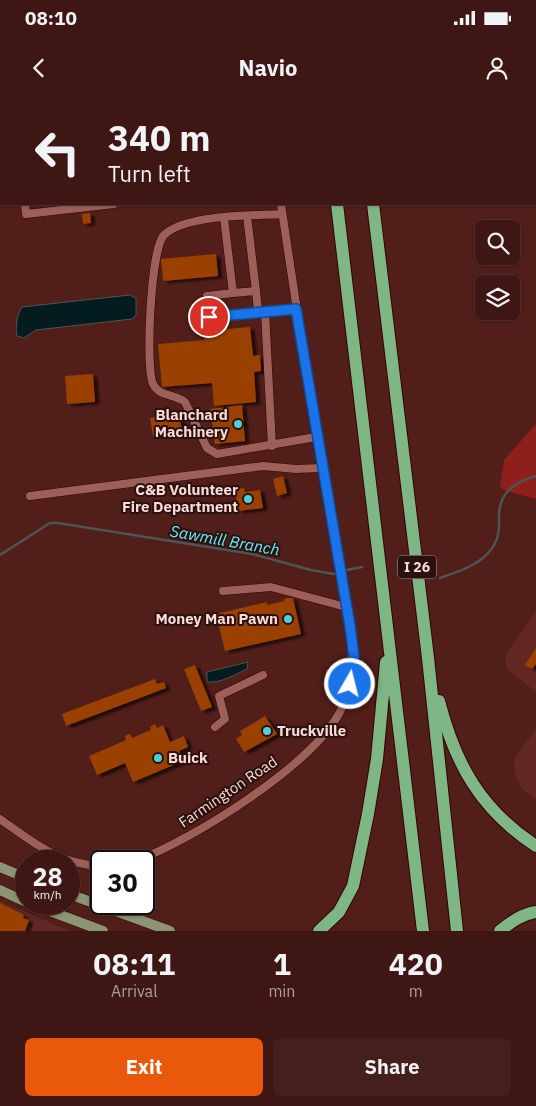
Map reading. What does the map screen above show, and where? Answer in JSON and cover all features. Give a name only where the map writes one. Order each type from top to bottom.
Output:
[{"type":"highway","name":"I 26","points":[[336,205],[423,931]]},
{"type":"highway","name":"I 26","points":[[373,205],[428,658],[457,931]]},
{"type":"highway","points":[[319,931],[339,912],[352,886],[359,858],[376,760],[388,632]]},
{"type":"highway","points":[[428,658],[448,735],[461,766],[477,791],[500,819],[536,846]]},
{"type":"highway","points":[[500,931],[527,913],[536,912]]},
{"type":"main road","points":[[0,867],[15,873]]},
{"type":"main road","points":[[0,890],[15,897]]},
{"type":"main road","points":[[80,898],[170,931]]},
{"type":"main road","points":[[60,915],[103,931]]},
{"type":"street","points":[[25,205],[26,214],[105,205]]},
{"type":"street","name":"Farmington Road","points":[[155,854],[164,850],[256,792],[300,759],[326,734],[341,710],[350,684],[354,657],[316,437],[281,205]]},
{"type":"street","points":[[282,214],[191,221],[164,234],[157,246],[149,317],[152,382],[160,392],[185,402],[207,448],[217,454],[240,452],[316,437]]},
{"type":"street","points":[[247,216],[256,291],[262,312],[272,446]]},
{"type":"street","points":[[224,218],[233,293]]},
{"type":"street","points":[[207,296],[256,291]]},
{"type":"street","points":[[209,317],[296,309]]},
{"type":"street","points":[[30,496],[263,466],[296,469],[322,468]]},
{"type":"street","points":[[223,591],[271,587],[346,607]]},
{"type":"street","points":[[215,727],[225,719],[219,696],[263,676]]},
{"type":"street","points":[[2,820],[39,848],[71,861],[90,865]]},
{"type":"shaded area","points":[[536,424],[536,499],[506,491],[500,487],[504,460]]},
{"type":"shaded area","points":[[536,611],[536,692],[507,669],[505,655]]},
{"type":"shaded area","points":[[536,728],[536,799],[521,788],[515,774],[514,760]]},
{"type":"shaded area","points":[[0,901],[15,907],[15,915],[33,915],[70,931],[0,931]]},
{"type":"water","points":[[130,295],[136,298],[136,315],[132,319],[36,330],[24,338],[17,336],[17,321],[22,307]]},
{"type":"water","points":[[248,662],[247,669],[237,674],[223,680],[207,682],[207,672]]},
{"type":"building","points":[[90,213],[91,223],[83,224],[82,214]]},
{"type":"building","points":[[216,254],[218,276],[163,281],[161,259]]},
{"type":"building","points":[[250,327],[253,356],[260,355],[261,371],[254,372],[256,402],[214,406],[212,383],[162,387],[158,344],[205,340],[204,331]]},
{"type":"building","points":[[93,374],[95,402],[67,404],[65,376]]},
{"type":"building","points":[[242,405],[245,441],[215,444],[210,409]]},
{"type":"building","points":[[179,413],[182,431],[153,436],[150,418]]},
{"type":"building","points":[[283,476],[287,493],[277,496],[273,479]]},
{"type":"building","points":[[244,488],[245,492],[260,490],[263,508],[238,511],[235,489]]},
{"type":"building","points":[[287,598],[293,598],[301,634],[225,651],[216,614],[267,602],[267,605],[284,601]]},
{"type":"building","points":[[536,648],[536,664],[532,669],[525,665]]},
{"type":"building","points":[[195,665],[212,707],[201,711],[184,669]]},
{"type":"building","points":[[155,679],[157,684],[164,682],[166,688],[66,726],[62,714]]},
{"type":"building","points":[[265,716],[277,734],[244,752],[236,739],[242,735],[240,731]]},
{"type":"building","points":[[155,724],[157,728],[163,725],[170,742],[184,736],[188,747],[179,751],[183,761],[133,782],[125,763],[97,775],[89,756],[126,740],[125,736],[130,734],[132,738],[151,730],[150,727]]},
{"type":"building","points":[[0,903],[15,910],[15,915],[24,915],[23,918],[29,920],[25,931],[0,931]]},
{"type":"waterway","name":"Sawmill Branch","points":[[440,578],[480,561],[492,549],[499,531],[499,514],[502,499],[510,489],[522,481],[536,476]]},
{"type":"waterway","name":"Sawmill Branch","points":[[0,555],[50,523],[58,523],[252,554],[311,570],[334,574]]},
{"type":"waterway","name":"Sawmill Branch","points":[[347,570],[362,567]]},
{"type":"place","name":"Blanchard Machinery","points":[[238,424]]},
{"type":"place","name":"C&B Volunteer Fire Department","points":[[248,499]]},
{"type":"place","name":"Money Man Pawn","points":[[288,619]]},
{"type":"place","name":"Truckville","points":[[267,731]]},
{"type":"place","name":"Buick","points":[[158,758]]},
{"type":"route","points":[[209,317],[296,309],[316,437],[350,626],[354,657],[350,684]]}]
